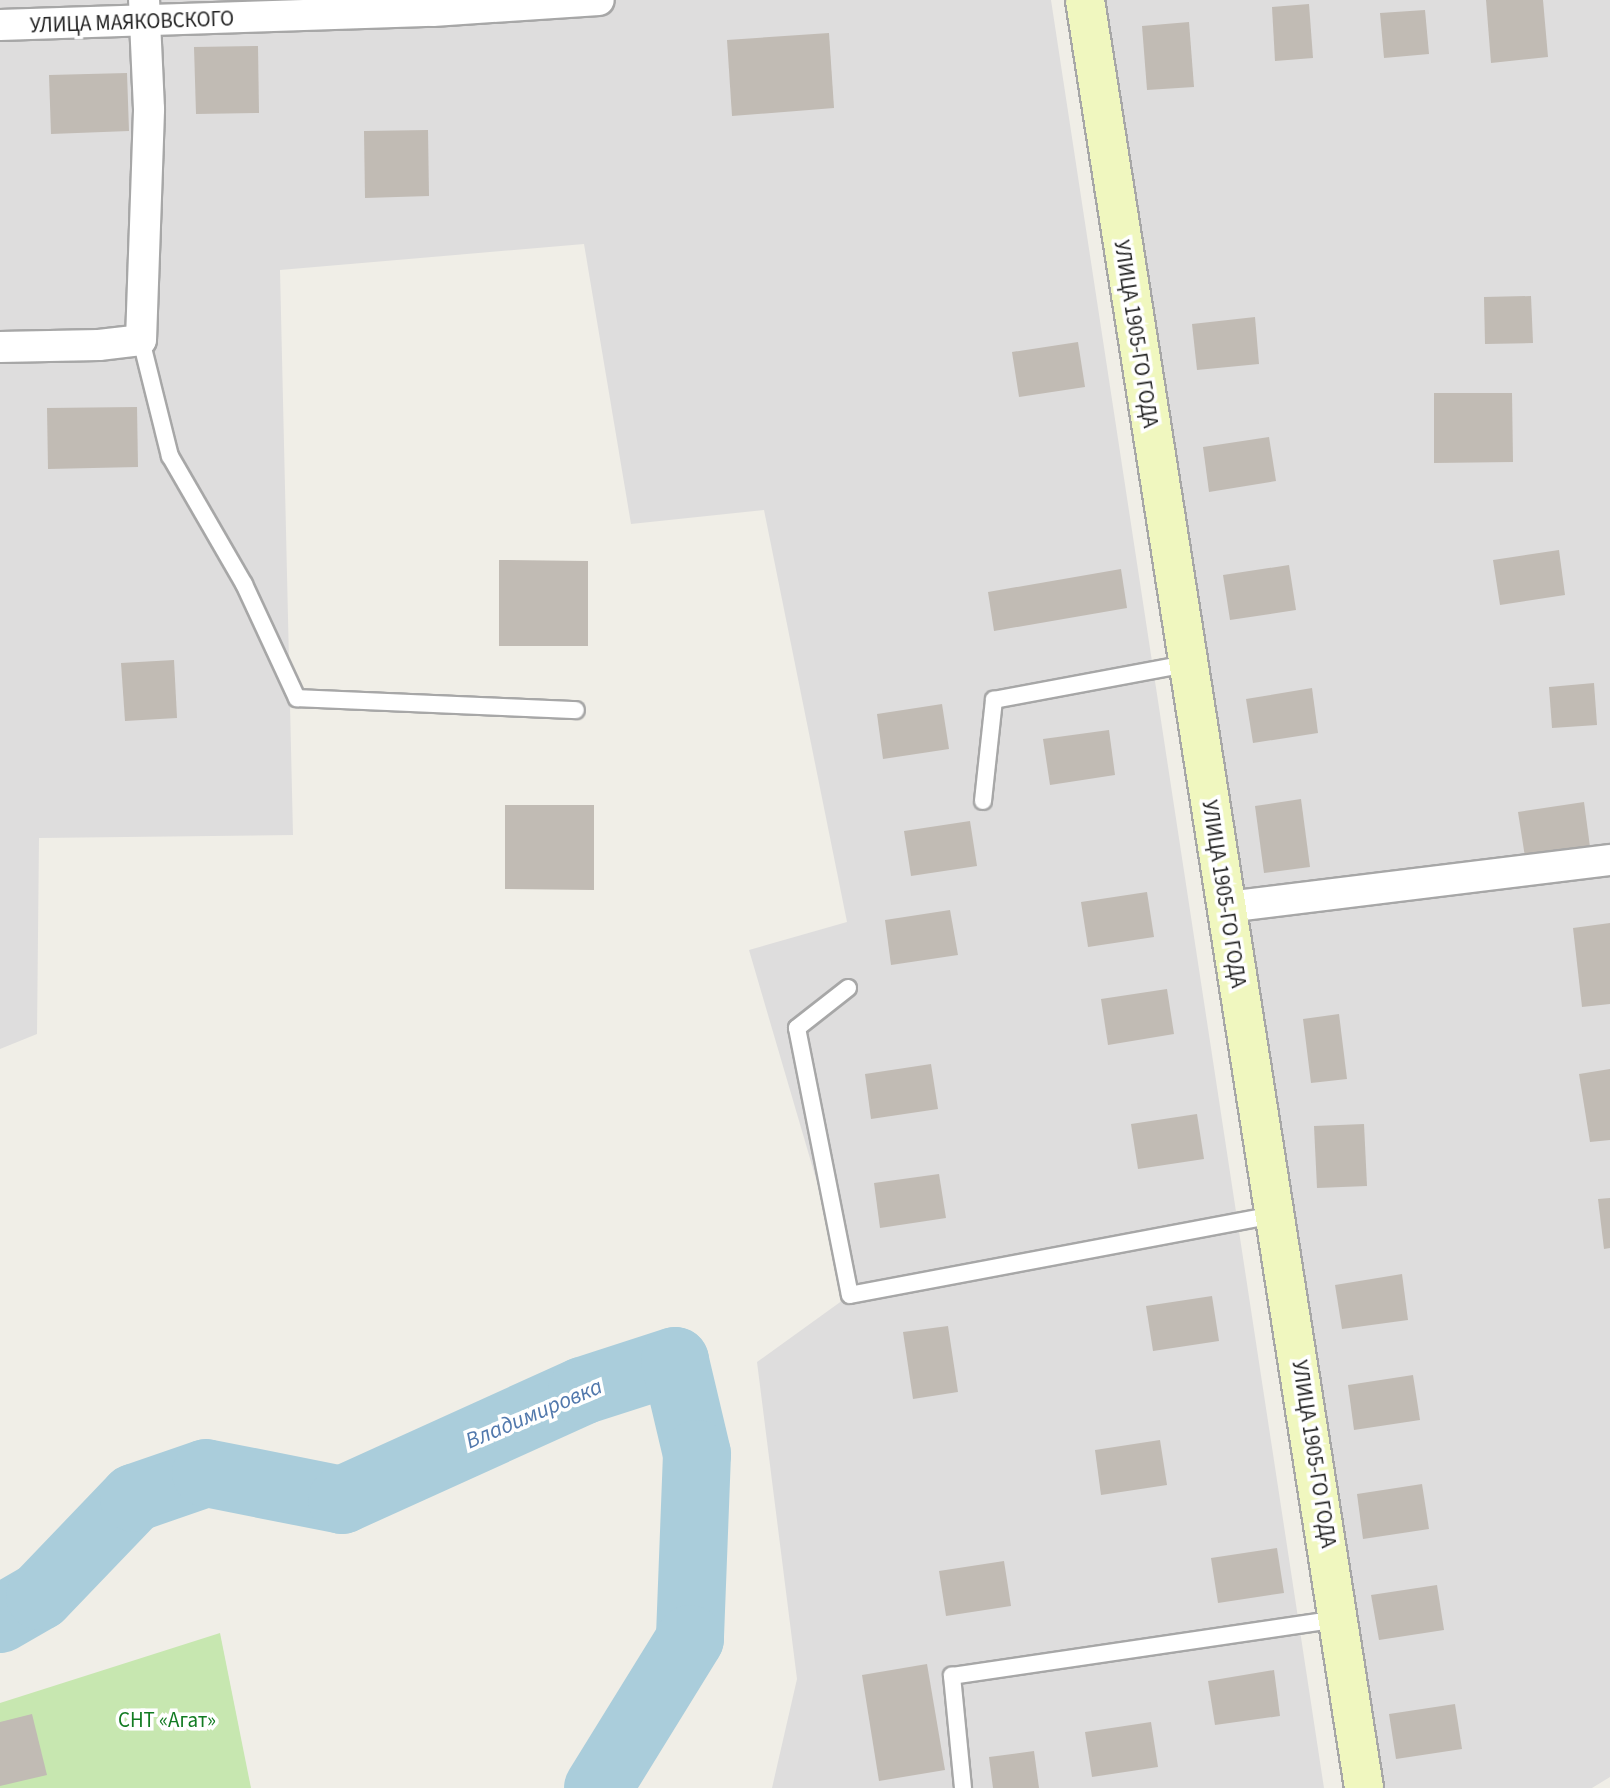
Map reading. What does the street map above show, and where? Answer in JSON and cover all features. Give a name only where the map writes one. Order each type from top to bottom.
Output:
[{"type":"street","name":"УЛИЦА МАЯКОВСКОГО","points":[[0,25],[145,11],[599,0]]},
{"type":"street","name":"УЛИЦА 1905-ГО ГОДА","points":[[1085,0],[1186,664],[1278,1215],[1364,1788]]},
{"type":"street","points":[[0,347],[99,345],[141,340],[149,109],[145,11]]},
{"type":"street","points":[[1227,907],[1610,860]]},
{"type":"lane","points":[[141,340],[170,456],[244,583],[297,698],[576,710]]},
{"type":"lane","points":[[983,801],[994,700],[1186,664]]},
{"type":"lane","points":[[848,988],[797,1028],[850,1295],[1278,1215]]},
{"type":"lane","points":[[963,1788],[952,1676],[1339,1619]]},
{"type":"shaded area","points":[[0,0],[1051,0],[1324,1788],[772,1788],[797,1679],[757,1362],[850,1295],[749,950],[847,922],[764,510],[631,524],[584,244],[280,270],[293,835],[39,838],[37,1034],[0,1049]]},
{"type":"shaded area","points":[[1106,0],[1610,0],[1610,1777],[1592,1788],[1384,1788]]},
{"type":"green space","name":"СНТ «Агат»","points":[[220,1633],[251,1788],[0,1788],[0,1703]]},
{"type":"building","points":[[1486,0],[1543,0],[1548,57],[1491,63]]},
{"type":"building","points":[[1309,4],[1313,58],[1275,61],[1272,7]]},
{"type":"building","points":[[1425,10],[1429,54],[1384,58],[1380,13]]},
{"type":"building","points":[[1189,22],[1194,87],[1147,90],[1142,26]]},
{"type":"building","points":[[829,33],[834,108],[732,116],[727,40]]},
{"type":"building","points":[[258,46],[259,113],[196,114],[194,47]]},
{"type":"building","points":[[127,73],[129,131],[51,134],[49,75]]},
{"type":"building","points":[[428,130],[429,196],[365,198],[364,131]]},
{"type":"building","points":[[1531,296],[1533,343],[1485,344],[1484,297]]},
{"type":"building","points":[[1255,317],[1259,364],[1197,370],[1192,324]]},
{"type":"building","points":[[1078,342],[1085,387],[1019,397],[1012,352]]},
{"type":"building","points":[[1434,393],[1512,393],[1513,462],[1434,463]]},
{"type":"building","points":[[137,407],[138,467],[48,469],[47,408]]},
{"type":"building","points":[[1269,437],[1276,481],[1209,492],[1203,447]]},
{"type":"building","points":[[1559,550],[1565,595],[1500,605],[1493,560]]},
{"type":"building","points":[[499,560],[588,561],[588,646],[499,646]]},
{"type":"building","points":[[1289,565],[1296,610],[1230,620],[1223,575]]},
{"type":"building","points":[[1121,569],[1127,608],[994,631],[988,592]]},
{"type":"building","points":[[174,660],[177,718],[125,721],[121,663]]},
{"type":"building","points":[[1594,683],[1597,725],[1552,728],[1549,687]]},
{"type":"building","points":[[1312,688],[1318,733],[1253,743],[1246,699]]},
{"type":"building","points":[[942,704],[949,749],[883,759],[877,714]]},
{"type":"building","points":[[1109,730],[1115,775],[1050,785],[1043,739]]},
{"type":"building","points":[[1301,799],[1310,867],[1264,873],[1255,806]]},
{"type":"building","points":[[1584,802],[1590,847],[1525,857],[1518,812]]},
{"type":"building","points":[[505,805],[594,805],[594,890],[505,889]]},
{"type":"building","points":[[970,821],[977,866],[911,876],[904,831]]},
{"type":"building","points":[[1147,892],[1154,937],[1088,947],[1081,902]]},
{"type":"building","points":[[950,910],[958,955],[891,965],[885,920]]},
{"type":"building","points":[[1610,923],[1610,1004],[1582,1007],[1573,928]]},
{"type":"building","points":[[1167,989],[1174,1034],[1108,1045],[1101,999]]},
{"type":"building","points":[[1339,1014],[1347,1079],[1311,1083],[1303,1019]]},
{"type":"building","points":[[931,1064],[938,1109],[871,1119],[865,1074]]},
{"type":"building","points":[[1610,1069],[1610,1140],[1590,1142],[1579,1074]]},
{"type":"building","points":[[1197,1114],[1204,1159],[1138,1169],[1131,1124]]},
{"type":"building","points":[[1364,1124],[1367,1186],[1317,1188],[1314,1126]]},
{"type":"building","points":[[939,1174],[946,1218],[880,1228],[874,1183]]},
{"type":"building","points":[[1610,1198],[1610,1248],[1604,1249],[1598,1199]]},
{"type":"building","points":[[1402,1274],[1408,1320],[1342,1329],[1335,1285]]},
{"type":"building","points":[[1212,1296],[1219,1341],[1153,1351],[1146,1306]]},
{"type":"building","points":[[948,1326],[958,1392],[913,1399],[903,1332]]},
{"type":"building","points":[[1413,1375],[1420,1420],[1354,1430],[1348,1385]]},
{"type":"building","points":[[1160,1440],[1167,1485],[1101,1495],[1095,1450]]},
{"type":"building","points":[[1422,1484],[1429,1529],[1363,1539],[1357,1494]]},
{"type":"building","points":[[1277,1548],[1284,1593],[1218,1603],[1211,1558]]},
{"type":"building","points":[[1004,1561],[1011,1606],[946,1616],[939,1571]]},
{"type":"building","points":[[1437,1585],[1444,1630],[1379,1640],[1371,1595]]},
{"type":"building","points":[[927,1664],[945,1770],[879,1781],[862,1675]]},
{"type":"building","points":[[1274,1670],[1280,1716],[1215,1725],[1208,1681]]},
{"type":"building","points":[[1455,1704],[1462,1749],[1396,1759],[1389,1714]]},
{"type":"building","points":[[32,1714],[47,1775],[0,1786],[0,1722]]},
{"type":"building","points":[[1151,1722],[1158,1767],[1092,1777],[1085,1732]]},
{"type":"building","points":[[1034,1751],[1039,1788],[993,1788],[989,1757]]},
{"type":"waterway","name":"Владимировка","points":[[0,1619],[40,1596],[134,1498],[206,1473],[342,1500],[582,1391],[675,1361],[697,1454],[690,1639],[598,1788]]}]
